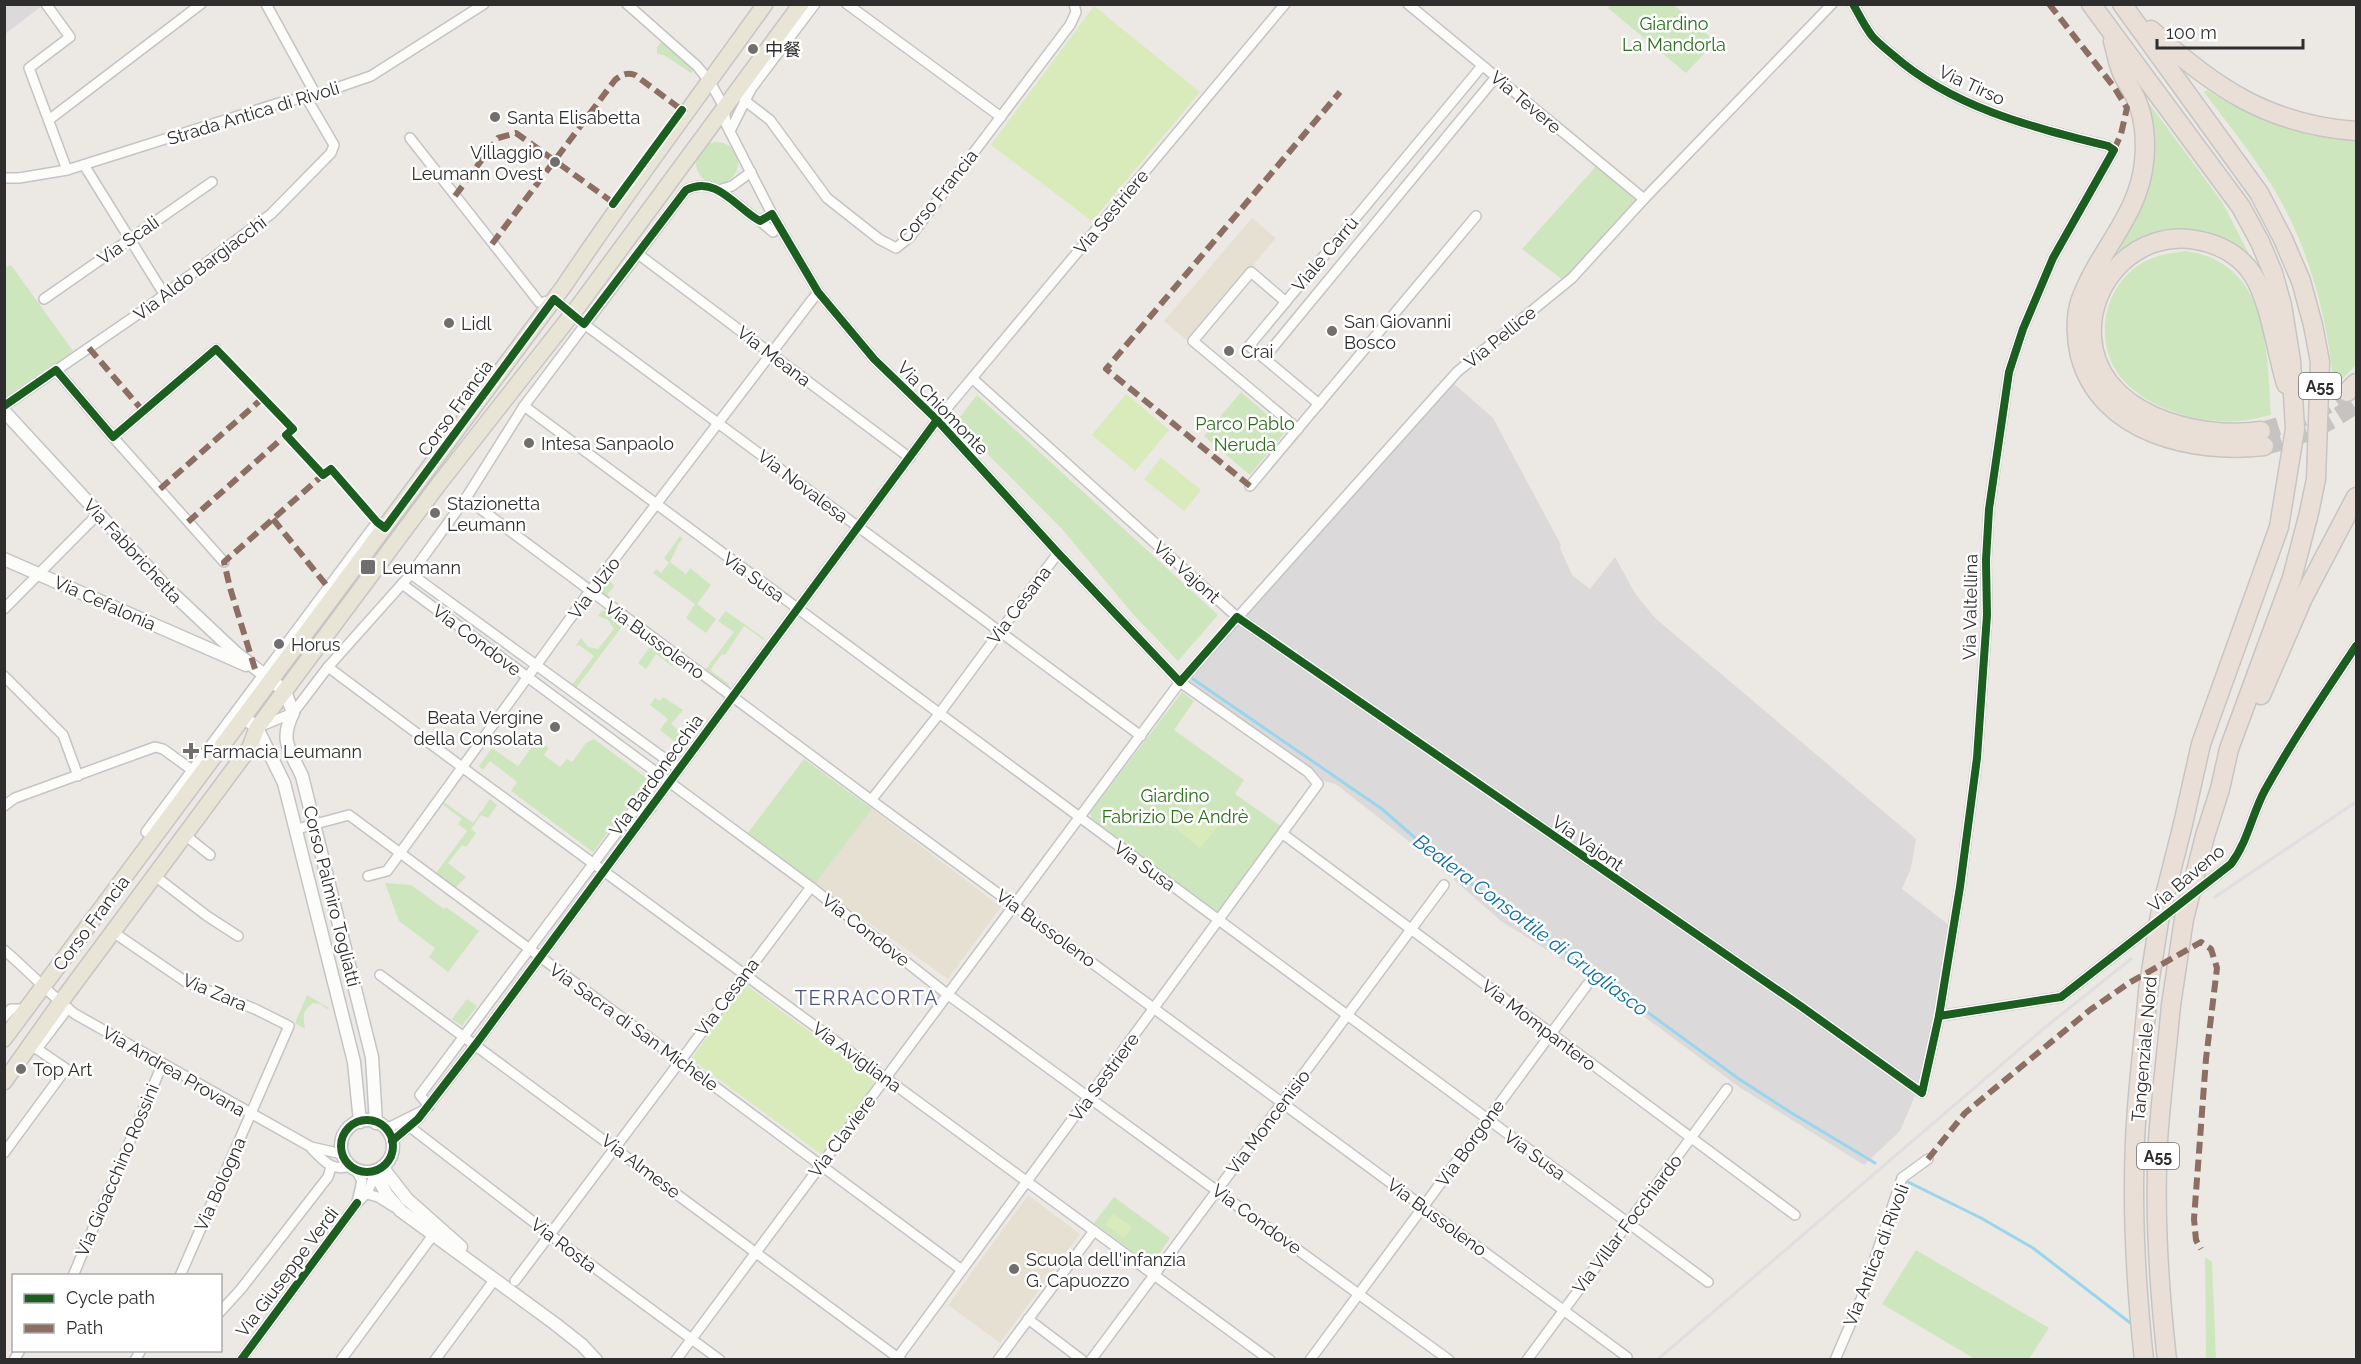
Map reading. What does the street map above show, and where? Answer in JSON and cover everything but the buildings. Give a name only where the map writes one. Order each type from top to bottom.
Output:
[{"type":"highway","name":"A55","points":[[2091,4],[2241,207],[2260,242],[2273,273],[2289,336],[2293,410]]},
{"type":"highway","name":"A55","points":[[2123,4],[2259,193],[2283,238],[2301,281],[2320,362],[2317,469],[2309,513],[2292,578],[2229,749],[2220,789]]},
{"type":"highway","name":"A55","points":[[2123,4],[2172,50],[2231,94],[2270,113],[2308,124],[2356,131]]},
{"type":"highway","name":"A55","points":[[2110,30],[2122,74],[2138,104],[2145,141],[2144,163],[2135,201],[2087,284],[2079,305],[2078,337],[2084,367],[2105,401],[2126,419],[2145,429],[2175,441],[2216,449],[2262,439],[2241,434],[2201,431],[2164,421],[2133,405],[2111,384],[2097,358],[2092,339],[2092,319],[2102,289],[2119,263],[2143,247],[2171,239],[2188,238],[2224,248],[2240,259],[2252,274],[2264,298],[2293,410]]},
{"type":"highway","name":"Tangenziale Nord","points":[[2144,1359],[2139,1314],[2135,1231],[2135,1141],[2148,990],[2160,915],[2201,744],[2279,527],[2295,429],[2293,410]]},
{"type":"highway","name":"A55","points":[[2220,789],[2303,598],[2356,497]]},
{"type":"highway","name":"Tangenziale Nord","points":[[2167,1359],[2161,1308],[2158,1153],[2171,1005],[2184,919],[2205,836],[2220,789]]},
{"type":"main road","name":"Corso Francia","points":[[4,1040],[244,717],[263,675],[381,525],[425,474],[554,299],[618,206],[765,4]]},
{"type":"main road","name":"Corso Francia","points":[[4,1082],[34,1047],[113,932],[250,747],[257,728],[438,485],[573,313],[801,4]]},
{"type":"street","points":[[46,4],[70,37],[29,68],[68,170]]},
{"type":"street","points":[[50,119],[201,4]]},
{"type":"street","name":"Via Aldo Bargiacchi","points":[[4,406],[164,294],[271,214],[331,153],[334,143],[266,4]]},
{"type":"street","name":"Strada Antica di Rivoli","points":[[4,178],[19,178],[68,170],[371,76],[484,4]]},
{"type":"street","name":"Via Chiomonte","points":[[627,4],[697,66],[710,82],[724,107],[726,124],[772,214],[819,292],[874,359],[937,420],[1180,682],[1308,772],[1318,784],[1313,794]]},
{"type":"street","points":[[730,131],[744,100],[815,4]]},
{"type":"street","points":[[847,4],[1001,117]]},
{"type":"street","name":"Corso Francia","points":[[744,100],[770,120],[827,198],[879,239],[897,248],[910,237],[1070,25],[1076,12],[1074,4]]},
{"type":"street","name":"Via Sestriere","points":[[937,420],[1285,4]]},
{"type":"street","name":"Via Tevere","points":[[1408,4],[1644,200]]},
{"type":"street","name":"Via Pellice","points":[[1180,682],[1457,372],[1572,278],[1832,4]]},
{"type":"street","name":"Via Tirso","points":[[1853,4],[1872,36],[1905,65],[1941,90],[1986,111],[2108,146]]},
{"type":"street","name":"Viale Carrù","points":[[1319,404],[1249,346],[1482,66]]},
{"type":"street","name":"Viale Carrù","points":[[1264,358],[1496,77]]},
{"type":"street","points":[[1442,114],[1456,126]]},
{"type":"street","points":[[410,138],[539,302],[554,299]]},
{"type":"street","name":"Via Valtellina","points":[[1922,1093],[1939,1016],[1960,886],[1977,758],[1987,615],[1986,560],[1989,509],[2009,372],[2023,329],[2053,258],[2114,150],[2108,146]]},
{"type":"street","points":[[1414,148],[1428,160]]},
{"type":"street","points":[[84,165],[164,294]]},
{"type":"street","points":[[719,190],[732,186],[751,172]]},
{"type":"street","name":"Via Scali","points":[[44,299],[213,182]]},
{"type":"street","points":[[257,728],[293,712],[328,667],[411,573],[466,498],[524,406],[686,190],[698,185],[719,190],[773,232]]},
{"type":"street","points":[[760,221],[772,214]]},
{"type":"street","points":[[1250,486],[1476,216]]},
{"type":"street","name":"Via Meana","points":[[638,254],[910,458]]},
{"type":"street","points":[[1286,302],[1251,272],[1193,341],[1298,429]]},
{"type":"street","name":"Via Ulzio","points":[[368,876],[387,871],[590,591],[819,292]]},
{"type":"street","name":"Via Novalesa","points":[[554,299],[584,324],[1141,736]]},
{"type":"street","points":[[113,437],[216,348]]},
{"type":"street","points":[[56,370],[224,562]]},
{"type":"street","name":"Via Vajont","points":[[973,379],[1237,617],[1802,1007],[1922,1093]]},
{"type":"street","name":"Via Susa","points":[[524,406],[1708,1282]]},
{"type":"street","name":"Via Fabbrichetta","points":[[4,411],[167,588],[215,634],[263,675]]},
{"type":"street","name":"Via Bardonecchia","points":[[392,1141],[410,1127],[429,1106],[477,1044],[937,420]]},
{"type":"street","name":"Corso Francia","points":[[425,474],[438,485]]},
{"type":"street","name":"Via Bussoleno","points":[[466,498],[1627,1357]]},
{"type":"street","points":[[4,609],[98,513]]},
{"type":"street","name":"Via Cesana","points":[[872,800],[1058,553]]},
{"type":"street","name":"Via Cefalonia","points":[[4,559],[263,675]]},
{"type":"street","name":"Via Condove","points":[[411,573],[679,769]]},
{"type":"street","name":"Via Condove","points":[[402,584],[811,887],[947,994],[1449,1359]]},
{"type":"street","points":[[206,648],[215,634]]},
{"type":"street","name":"Via Baveno","points":[[1939,1016],[2061,997],[2231,864],[2243,848],[2263,793],[2294,737],[2356,646]]},
{"type":"street","name":"Via Avigliana","points":[[328,667],[604,872],[1270,1359]]},
{"type":"street","points":[[263,675],[285,691],[293,712]]},
{"type":"street","name":"Corso Francia","points":[[154,838],[146,832],[263,675]]},
{"type":"street","points":[[4,676],[63,735],[78,776]]},
{"type":"street","name":"Via Claviere","points":[[676,1359],[1180,682]]},
{"type":"street","name":"Corso Palmiro Togliatti","points":[[293,712],[285,739],[302,776],[315,824],[372,1057],[381,1126]]},
{"type":"street","name":"Corso Palmiro Togliatti","points":[[244,717],[257,728],[285,783],[354,1062],[360,1122]]},
{"type":"street","points":[[4,806],[15,798],[155,747],[163,749],[192,770]]},
{"type":"street","name":"Via Sestriere","points":[[898,1359],[1313,794]]},
{"type":"street","name":"Via Bardonecchia","points":[[429,1106],[420,1095],[528,950],[632,812],[651,808]]},
{"type":"street","name":"Via Sacra di San Michele","points":[[297,829],[349,815],[962,1270]]},
{"type":"street","name":"Via Mompantero","points":[[1283,834],[1795,1215]]},
{"type":"street","points":[[185,836],[210,855]]},
{"type":"street","name":"Corso Francia","points":[[155,876],[207,916],[238,936]]},
{"type":"street","name":"Via Moncenisio","points":[[1090,1359],[1444,885]]},
{"type":"street","name":"Via Cesana","points":[[515,1281],[614,1146],[811,887]]},
{"type":"street","name":"Via Zara","points":[[113,932],[186,982],[255,1009],[289,1026]]},
{"type":"street","name":"Via Andrea Provana","points":[[4,950],[64,1006],[162,1065],[311,1147],[342,1154]]},
{"type":"street","name":"Via Almese","points":[[380,975],[477,1044],[898,1359]]},
{"type":"street","name":"Via Borgone","points":[[1311,1359],[1587,985]]},
{"type":"street","points":[[4,1017],[11,1009],[27,1009]]},
{"type":"street","name":"Via Bologna","points":[[180,1274],[289,1026]]},
{"type":"street","points":[[4,1153],[65,1070],[34,1047]]},
{"type":"street","name":"Via Gioacchino Rossini","points":[[73,1274],[162,1065]]},
{"type":"street","name":"Via Villar Focchiardo","points":[[1527,1359],[1727,1089]]},
{"type":"street","name":"Via Bardonecchia","points":[[381,1126],[429,1106]]},
{"type":"street","points":[[353,1168],[342,1154],[344,1135],[351,1126],[360,1122],[381,1126],[392,1141],[391,1157],[378,1169],[367,1194],[378,1197],[436,1231]]},
{"type":"street","name":"Via Rosta","points":[[410,1127],[549,1234],[720,1359]]},
{"type":"street","name":"Via Andrea Provana","points":[[311,1147],[331,1167]]},
{"type":"street","name":"Via Antica di Rivoli","points":[[1835,1359],[1862,1297],[1902,1178],[1928,1159]]},
{"type":"street","points":[[222,1310],[241,1289],[328,1177],[331,1167],[378,1169],[436,1231],[495,1279],[582,1344],[596,1359]]},
{"type":"street","name":"Via Giuseppe Verdi","points":[[353,1168],[362,1181],[357,1203]]},
{"type":"street","points":[[378,1169],[387,1194],[401,1211]]},
{"type":"street","name":"Via Giuseppe Verdi","points":[[241,1359],[357,1203],[367,1194]]},
{"type":"street","points":[[341,1359],[436,1231]]},
{"type":"street","points":[[998,1359],[1094,1231]]},
{"type":"street","points":[[435,1359],[495,1279]]},
{"type":"street","points":[[1028,1319],[1082,1359]]},
{"type":"shaded area","points":[[5,5],[43,5],[5,34]]},
{"type":"shaded area","points":[[1252,218],[1276,238],[1189,342],[1164,321]]},
{"type":"shaded area","points":[[1452,382],[1493,418],[1561,545],[1560,548],[1572,575],[1590,589],[1615,557],[1636,595],[1655,618],[1916,839],[1911,868],[1902,889],[1949,925],[1936,1015],[1920,1084],[1900,1131],[1864,1165],[1739,1087],[1599,983],[1501,921],[1420,850],[1337,785],[1307,775],[1180,684]]},
{"type":"shaded area","points":[[872,809],[1001,907],[948,979],[815,884]]},
{"type":"shaded area","name":"Scuola dell'infanzia G. Capuozzo","points":[[1028,1195],[1080,1234],[1000,1343],[948,1305]]},
{"type":"green space","name":"Giardino La Mandorla","points":[[1611,5],[1674,5],[1715,42],[1686,73],[1608,8]]},
{"type":"green space","points":[[1094,6],[1200,92],[1092,221],[991,145]]},
{"type":"green space","points":[[665,38],[697,66],[691,73],[664,55],[657,54],[657,47]]},
{"type":"green space","points":[[2207,90],[2242,110],[2278,125],[2316,135],[2356,140],[2356,365],[2339,382],[2333,378],[2320,304],[2297,233],[2274,189],[2204,92]]},
{"type":"green space","points":[[2148,102],[2222,202],[2250,256],[2217,237],[2186,229],[2153,234],[2118,251],[2137,214],[2149,180],[2152,143]]},
{"type":"green space","points":[[717,142],[725,143],[732,148],[737,155],[737,171],[732,178],[725,183],[717,184],[709,183],[702,178],[697,171],[696,163],[697,155],[702,148],[709,143]]},
{"type":"green space","points":[[1599,163],[1644,199],[1567,283],[1522,249]]},
{"type":"green space","points":[[2186,251],[2213,259],[2234,272],[2248,291],[2258,313],[2264,337],[2271,415],[2244,421],[2225,421],[2178,414],[2149,401],[2136,392],[2115,368],[2108,352],[2105,336],[2110,302],[2117,287],[2128,274],[2147,260]]},
{"type":"green space","points":[[11,265],[73,351],[5,400],[4,268]]},
{"type":"green space","name":"Parco Pablo Neruda","points":[[1241,392],[1286,431],[1250,475],[1204,436]]},
{"type":"green space","points":[[1126,394],[1169,430],[1135,471],[1092,435]]},
{"type":"green space","points":[[977,395],[1218,615],[1178,661],[1133,614],[1062,529],[956,422]]},
{"type":"green space","points":[[1161,458],[1201,490],[1184,511],[1144,479]]},
{"type":"green space","points":[[680,536],[683,539],[670,562],[686,574],[690,568],[711,585],[697,604],[716,619],[706,633],[686,618],[695,604],[653,573],[656,569],[661,573],[669,563],[664,558]]},
{"type":"green space","points":[[609,579],[614,586],[607,595],[626,609],[625,611],[603,595],[602,589]]},
{"type":"green space","points":[[603,610],[623,625],[576,688],[572,685],[594,656],[579,645],[575,647],[581,638],[588,647],[598,649],[614,629],[608,620],[598,616]]},
{"type":"green space","points":[[726,611],[765,639],[744,626],[725,655],[722,654],[710,670],[729,684],[728,686],[706,669],[734,632],[718,621]]},
{"type":"green space","points":[[651,646],[674,663],[672,666],[656,654],[646,669],[638,663]]},
{"type":"green space","name":"Giardino Fabrizio De Andrè","points":[[1182,692],[1194,701],[1174,730],[1244,780],[1235,794],[1282,827],[1218,914],[1092,819],[1090,813]]},
{"type":"green space","points":[[663,697],[683,710],[671,724],[690,739],[683,748],[660,730],[668,719],[650,705],[655,698],[660,701]]},
{"type":"green space","points":[[594,739],[648,779],[593,852],[511,791],[517,782],[490,761],[483,770],[479,766],[492,748],[518,766],[537,740],[549,748],[544,755],[560,767],[567,759],[572,762],[586,743]]},
{"type":"green space","points":[[804,759],[872,809],[815,884],[747,834]]},
{"type":"green space","points":[[490,799],[497,805],[488,818],[481,815],[471,829],[476,833],[466,847],[462,845],[448,863],[466,877],[456,887],[436,873],[467,831],[458,824],[462,819],[442,804],[444,802],[473,823]]},
{"type":"green space","points":[[1192,803],[1219,825],[1200,848],[1173,827]]},
{"type":"green space","points":[[385,883],[411,885],[479,931],[448,972],[429,957],[435,948],[399,921]]},
{"type":"green space","points":[[746,985],[876,1081],[821,1154],[691,1059]]},
{"type":"green space","points":[[307,995],[329,1008],[313,1003],[309,1006],[304,1014],[305,1029],[295,1023]]},
{"type":"green space","points":[[467,999],[477,1006],[462,1026],[452,1019]]},
{"type":"green space","points":[[1114,1197],[1170,1238],[1151,1265],[1094,1223]]},
{"type":"green space","points":[[1113,1214],[1132,1227],[1124,1238],[1105,1225]]},
{"type":"green space","points":[[1916,1250],[2049,1328],[2029,1359],[1975,1359],[1882,1304]]},
{"type":"green space","points":[[2205,1257],[2212,1262],[2216,1359],[2206,1359]]},
{"type":"waterway","name":"Bealera Consortile di Grugliasco","points":[[1193,679],[1382,809],[1446,865],[1739,1079],[1875,1163]]},
{"type":"waterway","name":"Bealera Consortile di Grugliasco","points":[[1906,1181],[1981,1218],[2033,1248],[2133,1325]]},
{"type":"tunnel","points":[[2261,431],[2306,416],[2347,392]]},
{"type":"tunnel","points":[[2264,446],[2312,430],[2356,404]]},
{"type":"railway","points":[[2215,897],[2356,802]]},
{"type":"railway","points":[[1657,1360],[2043,1029],[2131,959]]},
{"type":"marked path","points":[[2049,4],[2114,87],[2127,108],[2121,134],[2114,150]]},
{"type":"marked path","points":[[492,244],[615,80],[622,75],[635,75],[686,113]]},
{"type":"marked path","points":[[1250,486],[1106,369],[1340,92]]},
{"type":"marked path","points":[[455,196],[498,138],[516,133],[618,206]]},
{"type":"marked path","points":[[89,348],[143,411]]},
{"type":"marked path","points":[[160,489],[264,397]]},
{"type":"marked path","points":[[188,522],[286,435]]},
{"type":"marked path","points":[[255,669],[224,562],[323,475]]},
{"type":"marked path","points":[[273,519],[327,586]]},
{"type":"marked path","points":[[1928,1159],[1965,1113],[2090,1010],[2129,983],[2201,942],[2211,949],[2217,968],[2206,1059],[2194,1219],[2196,1240],[2201,1249]]},
{"type":"cycle path","points":[[4,406],[56,370],[113,437],[216,349],[293,429],[286,435],[323,475],[331,469],[377,522],[385,528],[554,299],[584,324],[686,190],[697,186],[707,186],[726,195],[760,221],[772,214],[818,292],[874,359],[937,420],[1180,682],[1237,617],[1802,1007],[1922,1093],[1939,1016],[1960,887],[1977,758],[1987,615],[1986,560],[1989,509],[2009,372],[2023,329],[2053,258],[2114,150],[2108,146],[2022,123],[1967,102],[1941,89],[1916,73],[1877,41],[1867,29],[1853,4]]},
{"type":"cycle path","points":[[613,204],[682,110]]},
{"type":"cycle path","points":[[392,1141],[418,1119],[476,1044],[937,420]]},
{"type":"cycle path","points":[[1939,1016],[2061,997],[2231,864],[2242,846],[2261,799],[2276,771],[2356,646]]},
{"type":"cycle path","points":[[367,1120],[377,1122],[385,1128],[391,1136],[393,1146],[391,1156],[385,1164],[377,1170],[367,1172],[357,1170],[349,1164],[343,1156],[341,1146],[343,1136],[349,1128],[357,1122],[367,1120]]},
{"type":"cycle path","points":[[241,1360],[357,1203]]},
{"type":"place","name":"中餐","points":[[753,49]]},
{"type":"place","name":"Santa Elisabetta","points":[[495,117]]},
{"type":"place","name":"Villaggio Leumann Ovest","points":[[555,162]]},
{"type":"place","name":"Lidl","points":[[449,323]]},
{"type":"place","name":"San Giovanni Bosco","points":[[1332,331]]},
{"type":"place","name":"Crai","points":[[1229,351]]},
{"type":"place","name":"Intesa Sanpaolo","points":[[529,443]]},
{"type":"place","name":"Stazionetta Leumann","points":[[435,513]]},
{"type":"place","name":"Leumann","points":[[368,567]]},
{"type":"place","name":"Horus","points":[[279,644]]},
{"type":"place","name":"Beata Vergine della Consolata","points":[[555,727]]},
{"type":"place","name":"Farmacia Leumann","points":[[191,751]]},
{"type":"place","name":"Top Art","points":[[21,1069]]},
{"type":"place","name":"Scuola dell'infanzia G. Capuozzo","points":[[1014,1269]]},
{"type":"district","name":"TERRACORTA","points":[[867,998]]}]
